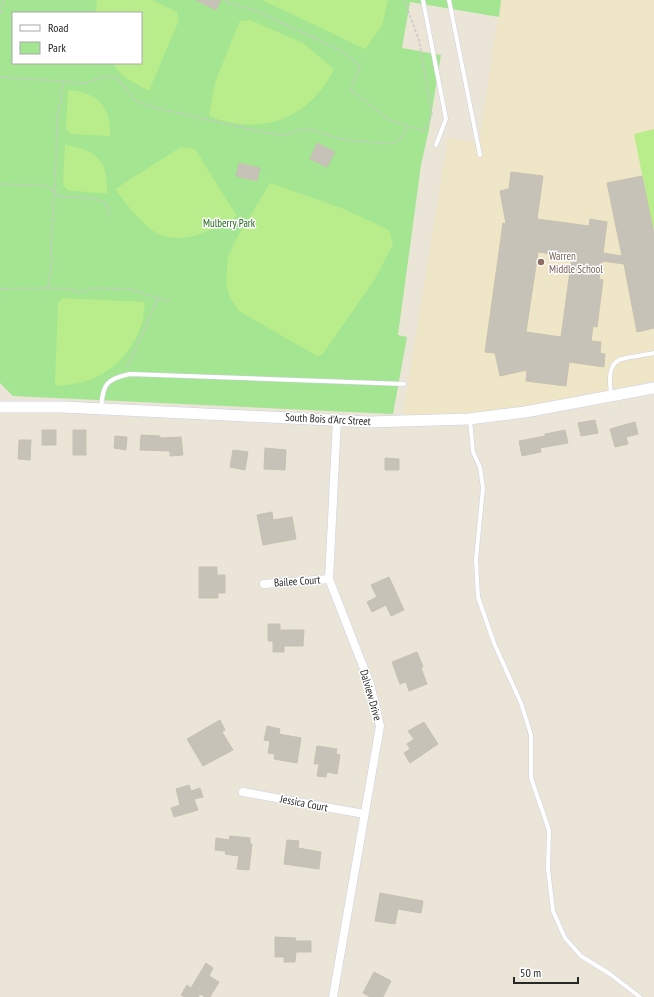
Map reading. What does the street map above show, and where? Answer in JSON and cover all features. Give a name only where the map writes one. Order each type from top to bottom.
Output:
[{"type":"main road","name":"South Bois d'Arc Street","points":[[0,407],[101,409],[369,422],[470,419],[525,412],[654,388]]},
{"type":"street","name":"Dalview Drive","points":[[333,997],[380,726],[370,684],[329,579],[336,420]]},
{"type":"street","name":"Bailee Court","points":[[264,584],[329,579]]},
{"type":"street","name":"Jessica Court","points":[[243,792],[364,814]]},
{"type":"lane","points":[[423,0],[446,118],[436,145]]},
{"type":"lane","points":[[449,0],[480,155]]},
{"type":"lane","points":[[612,396],[609,382],[610,373],[619,360],[654,353]]},
{"type":"lane","points":[[101,409],[105,385],[118,377],[130,374],[404,384]]},
{"type":"lane","points":[[470,419],[473,452],[480,467],[484,488],[476,559],[478,597],[494,643],[521,703],[531,735],[531,778],[549,830],[548,869],[553,911],[565,938],[580,956],[610,974],[640,997]]},
{"type":"path","points":[[0,12],[4,0]]},
{"type":"path","points":[[227,0],[226,2],[257,11],[344,52],[360,67],[351,88],[352,90],[389,120],[424,131],[432,115],[419,40],[404,0]]},
{"type":"path","points":[[0,77],[87,83],[105,76],[117,78],[135,100],[148,106],[266,133],[284,135],[300,130],[313,130],[340,139],[377,144],[394,143],[405,133],[406,125]]},
{"type":"path","points":[[48,288],[52,256],[51,248],[57,118],[63,81]]},
{"type":"path","points":[[0,184],[48,186],[60,197],[93,198],[107,204],[109,215]]},
{"type":"path","points":[[0,289],[48,288],[69,289],[79,292],[92,288],[130,289],[170,301]]},
{"type":"path","points":[[125,375],[158,298]]},
{"type":"shaded area","name":"Warren Middle School","points":[[501,0],[654,0],[654,381],[528,406],[479,414],[444,416],[403,415],[448,138],[479,143]]},
{"type":"green space","name":"Mulberry Park","points":[[0,0],[501,0],[499,17],[410,2],[402,48],[441,55],[429,129],[421,165],[398,335],[407,337],[393,414],[13,396],[0,383]]},
{"type":"green space","points":[[97,0],[152,0],[177,12],[179,20],[149,91],[124,77],[113,64],[142,64],[142,12],[96,12]]},
{"type":"green space","points":[[262,0],[388,0],[382,26],[365,49]]},
{"type":"green space","points":[[250,20],[303,43],[334,69],[324,86],[312,100],[297,111],[282,119],[265,124],[247,125],[228,122],[209,116],[215,82],[240,21]]},
{"type":"green space","points":[[68,90],[87,94],[100,102],[108,116],[110,136],[70,134],[66,129]]},
{"type":"green space","points":[[654,129],[654,234],[634,134]]},
{"type":"green space","points":[[65,145],[86,150],[99,159],[106,173],[107,194],[67,190],[63,185]]},
{"type":"green space","points":[[181,147],[195,149],[237,216],[209,231],[199,234],[178,238],[167,237],[155,232],[137,216],[115,189]]},
{"type":"green space","points":[[270,183],[344,209],[389,230],[393,244],[375,279],[322,355],[317,356],[239,311],[230,298],[226,284],[228,256],[238,236]]},
{"type":"green space","points":[[62,298],[145,302],[143,320],[135,340],[116,364],[108,371],[89,380],[59,386],[55,384],[58,303]]},
{"type":"building","points":[[196,0],[221,0],[216,10]]},
{"type":"building","points":[[317,143],[335,152],[327,167],[310,159]]},
{"type":"building","points":[[239,163],[260,168],[257,181],[236,176]]},
{"type":"building","points":[[511,172],[543,176],[537,219],[589,226],[590,219],[607,222],[603,253],[622,256],[607,183],[642,176],[654,234],[654,328],[637,332],[624,264],[602,261],[599,279],[603,280],[597,327],[593,326],[591,341],[601,342],[600,353],[605,354],[604,367],[569,362],[566,386],[526,381],[527,370],[500,376],[495,353],[485,352],[503,223],[506,224],[500,191],[509,189]],"holes":[[[538,252],[572,257],[561,337],[526,332]]]},
{"type":"building","points":[[595,420],[598,433],[581,436],[578,423]]},
{"type":"building","points":[[635,422],[638,434],[626,437],[628,444],[615,447],[610,429]]},
{"type":"building","points":[[42,430],[56,430],[56,445],[42,445]]},
{"type":"building","points":[[73,430],[86,430],[86,455],[73,455]]},
{"type":"building","points":[[565,430],[568,443],[540,448],[541,452],[522,456],[519,441]]},
{"type":"building","points":[[141,435],[160,436],[160,438],[181,437],[183,455],[170,456],[170,451],[140,450]]},
{"type":"building","points":[[115,436],[127,437],[126,450],[114,448]]},
{"type":"building","points":[[19,440],[31,440],[30,460],[18,459]]},
{"type":"building","points":[[265,448],[286,450],[285,470],[264,469]]},
{"type":"building","points":[[233,450],[248,452],[245,470],[230,467]]},
{"type":"building","points":[[385,458],[399,459],[399,470],[385,470]]},
{"type":"building","points":[[272,512],[273,520],[292,517],[296,539],[263,545],[257,515]]},
{"type":"building","points":[[199,567],[217,567],[217,575],[225,575],[225,593],[218,593],[218,598],[199,598]]},
{"type":"building","points":[[389,577],[404,610],[391,616],[386,605],[372,612],[367,602],[377,597],[371,585]]},
{"type":"building","points":[[268,624],[280,624],[280,630],[304,630],[303,646],[284,646],[284,652],[273,652],[273,641],[268,641]]},
{"type":"building","points":[[417,652],[423,667],[421,668],[427,684],[409,691],[406,682],[400,684],[392,662]]},
{"type":"building","points":[[220,720],[225,730],[222,732],[233,750],[203,766],[187,739]]},
{"type":"building","points":[[424,722],[438,744],[410,763],[404,753],[410,749],[407,744],[414,739],[408,731]]},
{"type":"building","points":[[267,726],[280,729],[279,734],[301,738],[297,763],[274,759],[275,754],[268,753],[270,741],[264,740]]},
{"type":"building","points":[[317,746],[337,749],[336,754],[340,755],[337,774],[327,772],[326,777],[317,776],[319,764],[314,764]]},
{"type":"building","points":[[189,785],[191,791],[200,788],[203,797],[194,799],[198,810],[174,817],[171,808],[180,805],[176,789]]},
{"type":"building","points":[[230,836],[250,838],[250,844],[252,844],[249,870],[237,869],[239,856],[225,854],[226,851],[215,850],[216,838],[229,840]]},
{"type":"building","points":[[287,840],[299,841],[298,848],[321,852],[319,869],[284,864]]},
{"type":"building","points":[[380,893],[423,901],[421,913],[398,909],[395,924],[375,921]]},
{"type":"building","points":[[275,937],[296,938],[295,941],[311,941],[311,952],[296,952],[295,962],[284,962],[284,957],[275,957]]},
{"type":"building","points":[[206,963],[213,968],[209,976],[219,982],[210,997],[205,997],[200,994],[198,997],[185,997],[181,995],[187,985],[191,988]]},
{"type":"building","points":[[374,972],[391,981],[383,997],[370,997],[363,993]]},
{"type":"place","name":"Warren Middle School","points":[[541,262]]}]
